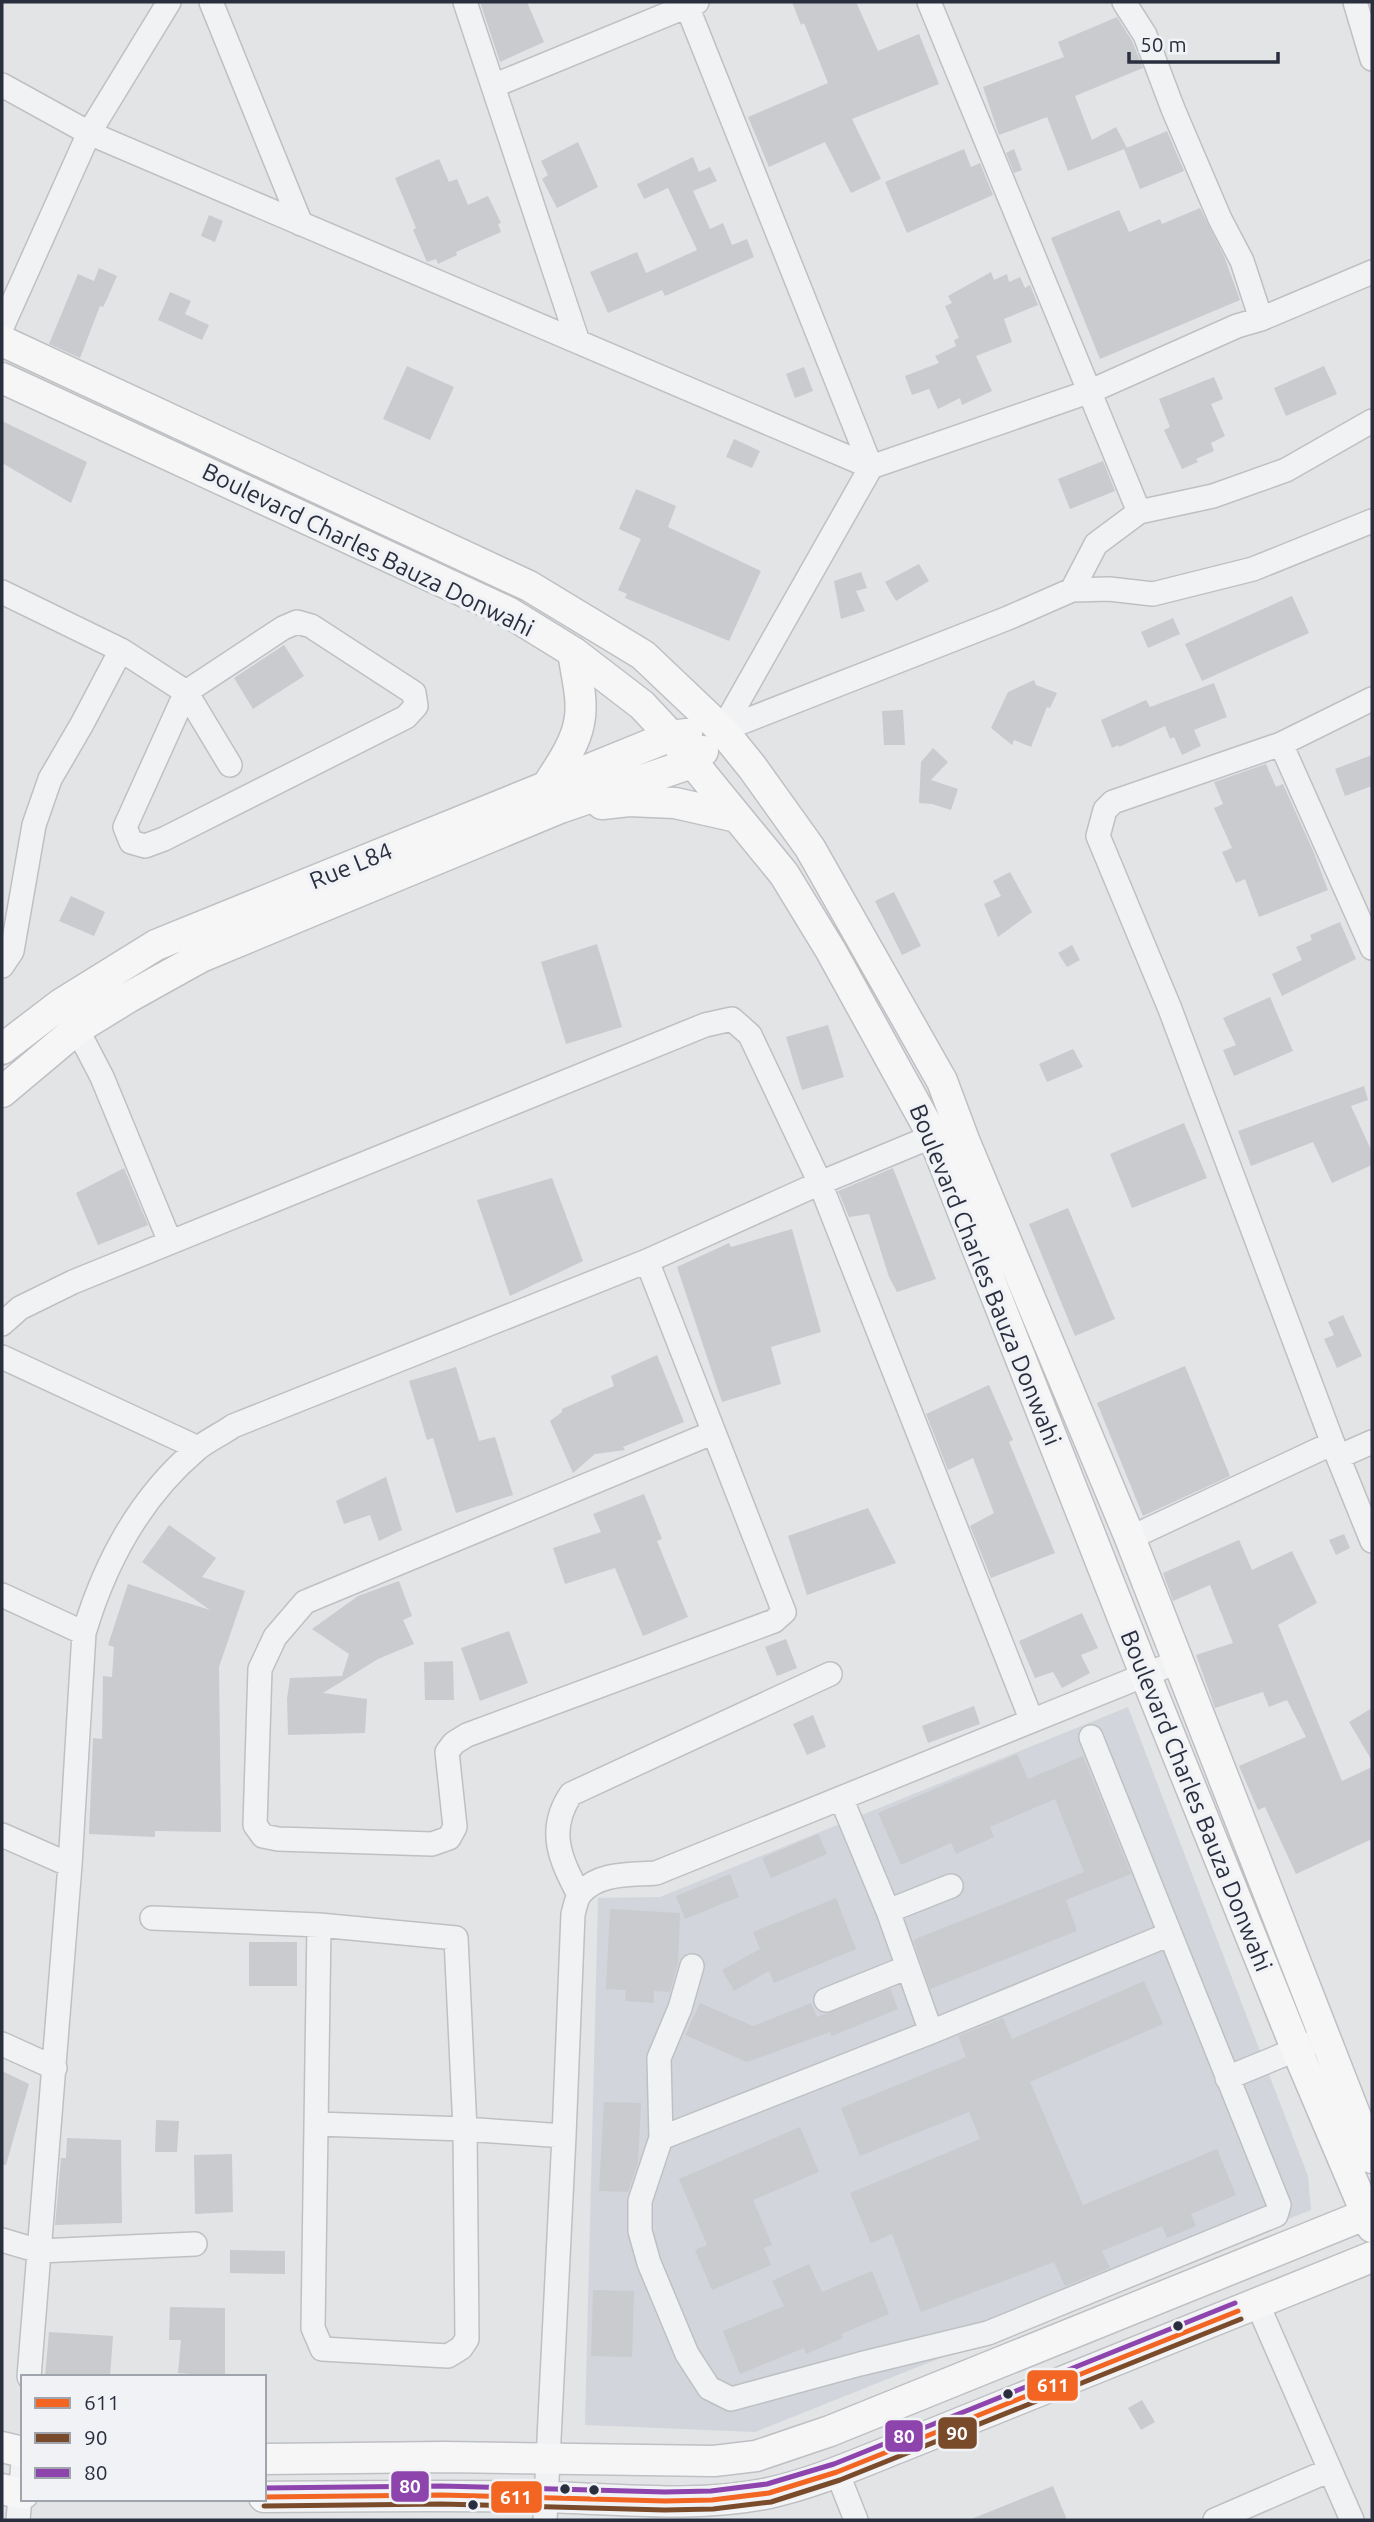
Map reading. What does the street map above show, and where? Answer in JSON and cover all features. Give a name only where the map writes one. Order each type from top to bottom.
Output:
[{"type":"main road","name":"Boulevard Charles Bauza Donwahi","points":[[2,341],[529,586],[643,655],[722,730],[752,767],[810,848],[942,1081],[1129,1538],[1372,2158]]},
{"type":"main road","name":"Boulevard Charles Bauza Donwahi","points":[[2,378],[508,612],[573,652],[642,705],[671,736],[784,874],[831,951],[933,1136],[1296,2049],[1370,2218]]},
{"type":"main road","points":[[554,797],[579,723],[580,700],[573,652]]},
{"type":"main road","name":"Rue L84","points":[[2,1049],[61,1004],[156,945],[554,797],[671,736],[722,730]]},
{"type":"main road","points":[[2,1092],[77,1029],[201,957],[554,797],[692,762],[722,730]]},
{"type":"main road","points":[[554,797],[675,803],[737,817]]},
{"type":"main road","points":[[266,2459],[444,2457],[714,2461],[756,2456],[830,2431],[1370,2218]]},
{"type":"main road","points":[[266,2497],[441,2495],[545,2509],[712,2500],[769,2493],[836,2472],[900,2447],[1372,2257]]},
{"type":"main road","points":[[885,2409],[900,2447]]},
{"type":"main road","points":[[2,2447],[21,2452]]},
{"type":"street","points":[[2,327],[89,134],[169,2]]},
{"type":"street","points":[[211,2],[301,224]]},
{"type":"street","points":[[465,2],[578,342]]},
{"type":"street","points":[[929,2],[1139,512]]},
{"type":"street","points":[[1124,2],[1146,36],[1172,110],[1220,219],[1242,261],[1261,319]]},
{"type":"street","points":[[1355,2],[1372,59]]},
{"type":"street","points":[[493,86],[692,4],[871,467]]},
{"type":"street","points":[[2,86],[89,134],[871,467]]},
{"type":"street","points":[[722,730],[871,467],[1091,391],[1237,326],[1261,319],[1372,272]]},
{"type":"street","points":[[1072,590],[1096,544],[1139,512],[1213,496],[1286,470],[1372,421]]},
{"type":"street","points":[[722,730],[1008,618],[1072,590],[1109,589],[1153,594],[1253,569],[1372,521]]},
{"type":"street","points":[[2,592],[121,650],[186,692],[230,765]]},
{"type":"street","points":[[296,622],[311,626],[414,693],[416,706],[406,717],[164,839],[145,846],[131,842],[125,827],[186,692],[296,622]]},
{"type":"street","points":[[2,965],[12,951],[34,825],[50,779],[121,650]]},
{"type":"street","points":[[1372,699],[1281,744],[1114,802],[1105,810],[1098,836],[1170,1009],[1335,1450],[1372,1541]]},
{"type":"street","points":[[1281,744],[1372,948]]},
{"type":"street","points":[[2,1324],[20,1308],[73,1282],[705,1025],[732,1020],[750,1035],[820,1183],[1031,1719]]},
{"type":"street","points":[[77,1029],[102,1077],[170,1242]]},
{"type":"street","points":[[29,2375],[71,1865],[84,1633],[95,1596],[122,1539],[142,1507],[198,1448],[233,1426],[647,1261],[820,1183],[933,1136]]},
{"type":"street","points":[[647,1261],[784,1612],[774,1621],[467,1735],[454,1743],[447,1752],[455,1827],[449,1838],[432,1844],[278,1839],[263,1836],[255,1825],[260,1669],[275,1637],[305,1602],[712,1433]]},
{"type":"street","points":[[2,1357],[198,1448]]},
{"type":"street","points":[[1129,1538],[1335,1450],[1372,1442]]},
{"type":"street","points":[[2,1595],[84,1633]]},
{"type":"street","points":[[545,2509],[573,1914],[579,1895],[594,1883],[612,1876],[656,1873],[1177,1662]]},
{"type":"street","points":[[579,1895],[559,1852],[558,1837],[564,1804],[570,1794],[831,1674]]},
{"type":"street","points":[[692,1966],[680,2008],[659,2058],[661,2138],[640,2201],[640,2231],[649,2263],[687,2354],[709,2388],[731,2399],[988,2333],[1276,2215],[1279,2205],[1091,1737]]},
{"type":"street","points":[[841,1798],[888,1911],[931,2032]]},
{"type":"street","points":[[2,1835],[71,1865]]},
{"type":"street","points":[[888,1911],[951,1886]]},
{"type":"street","points":[[152,1918],[319,1925],[456,1938],[465,2129],[467,2339],[461,2348],[448,2356],[322,2349],[313,2328],[319,1925]]},
{"type":"street","points":[[661,2138],[1170,1934]]},
{"type":"street","points":[[826,2000],[908,1967]]},
{"type":"street","points":[[1227,2078],[1324,2038]]},
{"type":"street","points":[[2,2044],[55,2068]]},
{"type":"street","points":[[317,2124],[465,2129],[564,2136]]},
{"type":"street","points":[[2,2240],[39,2252],[195,2244]]},
{"type":"street","points":[[1257,2303],[1352,2520]]},
{"type":"street","points":[[1214,2520],[1330,2470]]},
{"type":"street","points":[[836,2472],[856,2520]]},
{"type":"street","points":[[16,2499],[21,2473]]},
{"type":"shaded area","points":[[1128,1707],[1308,2176],[1311,2210],[755,2432],[585,2425],[598,1898],[660,1897]]},
{"type":"building","points":[[480,2],[527,2],[544,42],[500,62]]},
{"type":"building","points":[[792,2],[856,2],[878,51],[919,34],[939,84],[852,119],[881,179],[851,193],[825,142],[769,167],[748,117],[828,83],[804,23],[801,25]]},
{"type":"building","points":[[1117,17],[1132,41],[1143,68],[1075,96],[1092,140],[1116,127],[1127,148],[1068,171],[1047,117],[999,135],[983,87],[1064,57],[1058,42]]},
{"type":"building","points":[[1167,131],[1184,171],[1140,189],[1124,149]]},
{"type":"building","points":[[578,142],[598,187],[557,208],[542,179],[548,175],[541,161]]},
{"type":"building","points":[[964,149],[971,167],[980,163],[993,195],[907,233],[885,182]]},
{"type":"building","points":[[1014,149],[1022,170],[1014,173],[1006,153]]},
{"type":"building","points":[[693,157],[699,172],[710,167],[717,181],[693,191],[710,229],[723,223],[732,245],[747,239],[754,257],[665,296],[662,290],[608,313],[590,272],[637,252],[646,273],[697,250],[668,188],[644,199],[637,184]]},
{"type":"building","points":[[439,159],[449,182],[457,179],[468,205],[488,196],[501,223],[498,224],[501,232],[456,252],[457,255],[438,264],[436,259],[427,262],[395,178]]},
{"type":"building","points":[[1200,208],[1224,256],[1240,300],[1100,359],[1051,238],[1119,210],[1129,232],[1160,219],[1162,224]]},
{"type":"building","points":[[209,215],[223,221],[215,242],[201,236]]},
{"type":"building","points":[[99,268],[117,276],[103,307],[100,306],[80,358],[49,344],[78,274],[94,281]]},
{"type":"building","points":[[991,272],[994,280],[1007,274],[1009,282],[1020,277],[1025,288],[1030,285],[1038,305],[1004,319],[1012,342],[976,356],[992,391],[962,405],[960,398],[938,409],[929,389],[912,395],[905,376],[939,363],[935,356],[956,346],[954,340],[959,338],[945,306],[952,303],[948,296]]},
{"type":"building","points":[[170,292],[191,301],[185,314],[209,325],[202,340],[158,320]]},
{"type":"building","points":[[407,366],[454,387],[430,440],[383,419]]},
{"type":"building","points":[[1324,366],[1337,394],[1286,416],[1274,388]]},
{"type":"building","points":[[804,367],[813,391],[795,398],[786,374]]},
{"type":"building","points":[[1214,377],[1223,399],[1211,404],[1225,436],[1211,443],[1214,451],[1182,469],[1164,430],[1170,427],[1159,399]]},
{"type":"building","points":[[2,421],[87,462],[71,503],[2,463]]},
{"type":"building","points":[[734,439],[760,451],[752,468],[726,457]]},
{"type":"building","points":[[1103,461],[1115,491],[1070,509],[1058,479]]},
{"type":"building","points":[[636,489],[676,506],[668,527],[761,571],[729,641],[625,598],[627,594],[618,590],[641,539],[619,529]]},
{"type":"building","points":[[919,564],[929,581],[896,601],[885,582]]},
{"type":"building","points":[[861,572],[867,588],[856,591],[865,611],[841,619],[834,581]]},
{"type":"building","points":[[1292,596],[1309,633],[1202,681],[1185,644]]},
{"type":"building","points":[[1173,618],[1180,634],[1148,648],[1141,632]]},
{"type":"building","points":[[284,645],[304,676],[253,709],[234,678]]},
{"type":"building","points":[[1034,680],[1036,685],[1057,693],[1050,708],[1047,707],[1031,747],[1014,740],[1012,745],[991,728],[1008,692]]},
{"type":"building","points":[[1214,683],[1227,717],[1194,730],[1201,746],[1182,755],[1174,737],[1170,739],[1165,726],[1112,748],[1101,720],[1146,700],[1150,707]]},
{"type":"building","points":[[903,710],[905,745],[884,745],[882,711]]},
{"type":"building","points":[[933,748],[948,762],[931,780],[958,789],[951,810],[919,803],[921,762]]},
{"type":"building","points":[[1372,755],[1372,786],[1345,796],[1335,769]]},
{"type":"building","points":[[1266,764],[1276,787],[1283,784],[1328,890],[1259,917],[1245,879],[1236,883],[1222,852],[1232,848],[1214,808],[1223,804],[1214,782]]},
{"type":"building","points":[[1010,872],[1032,912],[998,937],[984,904],[1001,896],[993,881]]},
{"type":"building","points":[[894,892],[921,946],[902,955],[875,901]]},
{"type":"building","points":[[71,896],[105,912],[94,936],[59,921]]},
{"type":"building","points":[[1340,922],[1356,959],[1282,996],[1272,974],[1302,960],[1296,947],[1312,940],[1310,935]]},
{"type":"building","points":[[597,944],[622,1027],[566,1044],[541,962]]},
{"type":"building","points":[[1072,945],[1080,960],[1067,967],[1058,953]]},
{"type":"building","points":[[1270,997],[1293,1051],[1234,1076],[1223,1050],[1236,1045],[1223,1018]]},
{"type":"building","points":[[828,1025],[844,1077],[802,1090],[786,1037]]},
{"type":"building","points":[[1073,1049],[1083,1067],[1047,1082],[1039,1064]]},
{"type":"building","points":[[1364,1086],[1368,1100],[1351,1106],[1372,1152],[1372,1165],[1332,1183],[1313,1142],[1251,1166],[1238,1131]]},
{"type":"building","points":[[1184,1123],[1207,1178],[1132,1208],[1110,1154]]},
{"type":"building","points":[[124,1168],[148,1225],[98,1245],[76,1193]]},
{"type":"building","points":[[893,1168],[936,1279],[897,1292],[889,1277],[869,1214],[849,1217],[838,1191]]},
{"type":"building","points":[[552,1178],[583,1261],[510,1296],[477,1200]]},
{"type":"building","points":[[1068,1208],[1115,1319],[1075,1336],[1029,1224]]},
{"type":"building","points":[[792,1229],[821,1332],[771,1347],[781,1384],[722,1402],[677,1267],[729,1243],[731,1247]]},
{"type":"building","points":[[1343,1315],[1362,1356],[1337,1368],[1324,1339],[1334,1335],[1328,1322]]},
{"type":"building","points":[[657,1355],[684,1422],[623,1447],[625,1450],[595,1454],[573,1473],[550,1421],[562,1412],[562,1409],[614,1386],[611,1376]]},
{"type":"building","points":[[1185,1366],[1230,1476],[1143,1516],[1097,1403]]},
{"type":"building","points":[[456,1367],[479,1441],[495,1437],[513,1495],[456,1513],[433,1438],[427,1440],[409,1381]]},
{"type":"building","points":[[989,1385],[1013,1440],[1009,1442],[1055,1553],[991,1578],[970,1526],[994,1513],[973,1458],[948,1470],[926,1414]]},
{"type":"building","points":[[386,1477],[402,1530],[379,1541],[370,1515],[344,1524],[336,1501]]},
{"type":"building","points":[[644,1494],[662,1539],[657,1541],[688,1617],[643,1636],[615,1568],[565,1584],[553,1548],[601,1532],[593,1514]]},
{"type":"building","points":[[868,1508],[896,1563],[807,1595],[788,1536]]},
{"type":"building","points":[[169,1525],[216,1558],[202,1577],[245,1591],[219,1667],[221,1832],[155,1831],[155,1837],[89,1834],[93,1738],[102,1739],[103,1676],[112,1677],[114,1647],[108,1645],[128,1584],[210,1610],[142,1562]]},
{"type":"building","points":[[1344,1534],[1350,1548],[1336,1555],[1329,1540]]},
{"type":"building","points":[[1239,1540],[1252,1570],[1292,1551],[1317,1603],[1278,1625],[1342,1781],[1372,1767],[1372,1839],[1296,1874],[1265,1807],[1258,1810],[1239,1766],[1306,1737],[1287,1700],[1269,1707],[1263,1692],[1215,1708],[1196,1655],[1233,1643],[1210,1585],[1173,1601],[1163,1573]]},
{"type":"building","points":[[399,1581],[412,1616],[403,1620],[414,1644],[378,1659],[323,1693],[367,1699],[365,1733],[288,1735],[287,1699],[290,1678],[342,1676],[349,1654],[312,1629],[358,1596]]},
{"type":"building","points":[[1082,1613],[1098,1648],[1081,1655],[1090,1673],[1062,1688],[1053,1672],[1035,1678],[1019,1641]]},
{"type":"building","points":[[509,1631],[528,1683],[480,1701],[461,1648]]},
{"type":"building","points":[[786,1639],[797,1668],[777,1676],[765,1647]]},
{"type":"building","points":[[453,1661],[454,1700],[425,1700],[424,1662]]},
{"type":"building","points":[[974,1706],[980,1724],[928,1743],[922,1726]]},
{"type":"building","points":[[1372,1708],[1372,1761],[1349,1722]]},
{"type":"building","points":[[813,1715],[826,1747],[807,1755],[793,1724]]},
{"type":"building","points":[[1017,1754],[1028,1779],[1083,1756],[1131,1874],[1066,1900],[1077,1931],[930,1989],[913,1940],[1084,1872],[1055,1799],[990,1827],[994,1837],[956,1854],[951,1843],[901,1865],[878,1813]]},
{"type":"building","points":[[818,1834],[827,1854],[771,1878],[762,1858]]},
{"type":"building","points":[[730,1874],[739,1897],[685,1919],[676,1896]]},
{"type":"building","points":[[836,1898],[856,1949],[774,1983],[769,1971],[734,1991],[722,1970],[760,1949],[753,1932]]},
{"type":"building","points":[[610,1909],[680,1913],[678,1963],[670,1992],[654,1991],[654,2003],[625,2001],[626,1990],[606,1989]]},
{"type":"building","points":[[249,1942],[297,1942],[297,1986],[249,1986]]},
{"type":"building","points":[[1144,1981],[1163,2024],[1030,2082],[1083,2205],[1217,2149],[1236,2195],[1191,2214],[1196,2226],[1167,2238],[1162,2226],[1102,2251],[1110,2268],[1065,2286],[1054,2262],[921,2312],[892,2234],[871,2243],[850,2193],[980,2139],[969,2112],[860,2156],[841,2108],[966,2057],[958,2036],[1003,2018],[1012,2039]]},
{"type":"building","points":[[890,1989],[898,2009],[832,2036],[830,2032],[747,2062],[685,2035],[700,2003],[753,2026],[811,2003],[817,2017]]},
{"type":"building","points":[[2,2071],[29,2084],[6,2165],[2,2165]]},
{"type":"building","points":[[604,2102],[641,2103],[638,2163],[628,2192],[599,2191]]},
{"type":"building","points":[[156,2120],[179,2121],[177,2152],[155,2152]]},
{"type":"building","points":[[800,2127],[819,2172],[753,2200],[772,2245],[764,2248],[771,2265],[712,2290],[695,2250],[707,2245],[679,2179]]},
{"type":"building","points":[[67,2138],[121,2140],[122,2223],[55,2225],[61,2158],[66,2158]]},
{"type":"building","points":[[232,2154],[233,2212],[195,2214],[194,2155]]},
{"type":"building","points":[[230,2250],[285,2251],[285,2274],[230,2273]]},
{"type":"building","points":[[809,2264],[822,2292],[872,2271],[889,2314],[841,2334],[843,2338],[806,2354],[804,2348],[740,2374],[723,2331],[784,2306],[772,2281]]},
{"type":"building","points":[[593,2290],[634,2291],[632,2357],[591,2356]]},
{"type":"building","points":[[170,2307],[225,2308],[225,2375],[178,2373],[181,2340],[169,2340]]},
{"type":"building","points":[[49,2332],[113,2336],[110,2375],[45,2375]]},
{"type":"building","points":[[1142,2400],[1155,2422],[1141,2430],[1128,2408]]},
{"type":"building","points":[[1053,2486],[1067,2520],[969,2520]]},
{"type":"transit line","name":"80","points":[[266,2488],[441,2486],[665,2492],[711,2491],[767,2484],[834,2464],[1235,2303]]},
{"type":"transit line","name":"611","points":[[266,2497],[441,2495],[665,2501],[712,2500],[769,2493],[837,2472],[1238,2311]]},
{"type":"transit line","name":"90","points":[[264,2506],[441,2504],[665,2510],[713,2509],[771,2502],[840,2480],[1241,2319]]}]
